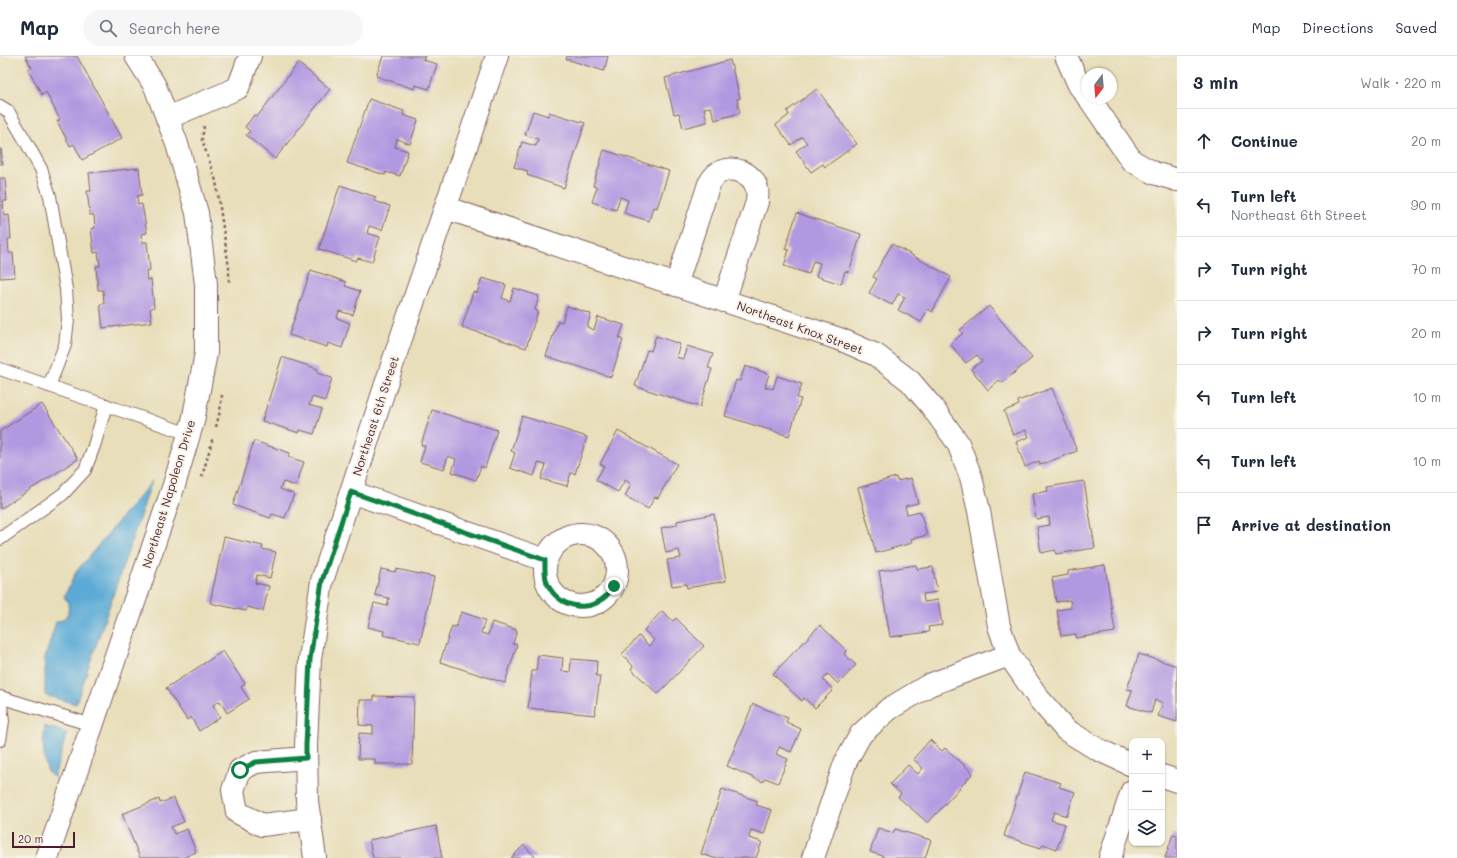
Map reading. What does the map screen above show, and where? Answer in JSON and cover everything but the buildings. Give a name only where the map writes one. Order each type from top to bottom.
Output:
[{"type":"street","name":"Northeast Napoleon Drive","points":[[47,858],[174,485],[189,434],[206,353],[206,284],[197,213],[178,144],[155,86],[136,56]]},
{"type":"street","points":[[167,118],[238,88],[250,56]]},
{"type":"street","name":"Northeast 6th Street","points":[[315,858],[307,801],[306,745],[310,659],[322,581],[397,350],[497,56]]},
{"type":"street","points":[[1066,56],[1081,86]]},
{"type":"street","points":[[1093,104],[1132,161],[1154,173],[1177,180]]},
{"type":"street","points":[[676,285],[709,184],[716,174],[727,170],[738,170],[750,176],[757,188],[757,202],[724,301]]},
{"type":"street","name":"Northeast Knox Street","points":[[446,208],[842,340],[876,355],[910,380],[958,443],[971,477],[979,511],[999,626],[1009,655],[1040,699],[1066,730],[1097,749],[1129,764]]},
{"type":"street","points":[[351,492],[545,560]]},
{"type":"street","points":[[813,858],[845,763],[861,734],[888,709],[929,685],[1009,655]]},
{"type":"street","points":[[306,758],[256,762],[240,770],[233,790],[237,812],[262,825],[310,819]]},
{"type":"street","points":[[1165,777],[1177,781]]},
{"type":"street","points":[[1110,858],[1129,800]]},
{"type":"lane","points":[[0,106],[8,111],[41,169],[50,196],[66,289],[68,320],[65,345],[49,386]]},
{"type":"lane","points":[[0,369],[189,434]]},
{"type":"lane","points":[[0,539],[63,494],[85,470],[106,405]]},
{"type":"lane","points":[[0,740],[3,721],[0,696],[92,725]]},
{"type":"water","points":[[152,481],[76,704],[45,695],[45,658],[56,622],[64,619],[68,613],[69,603],[64,597],[76,572]]},
{"type":"water","points":[[45,726],[67,733],[54,777],[49,774],[45,764],[43,743]]},
{"type":"route","points":[[240,770],[256,762],[306,758],[310,659],[322,581],[351,492],[545,560],[544,572],[547,584],[553,594],[563,602],[574,606],[586,606],[597,602],[607,596],[614,586]]}]
